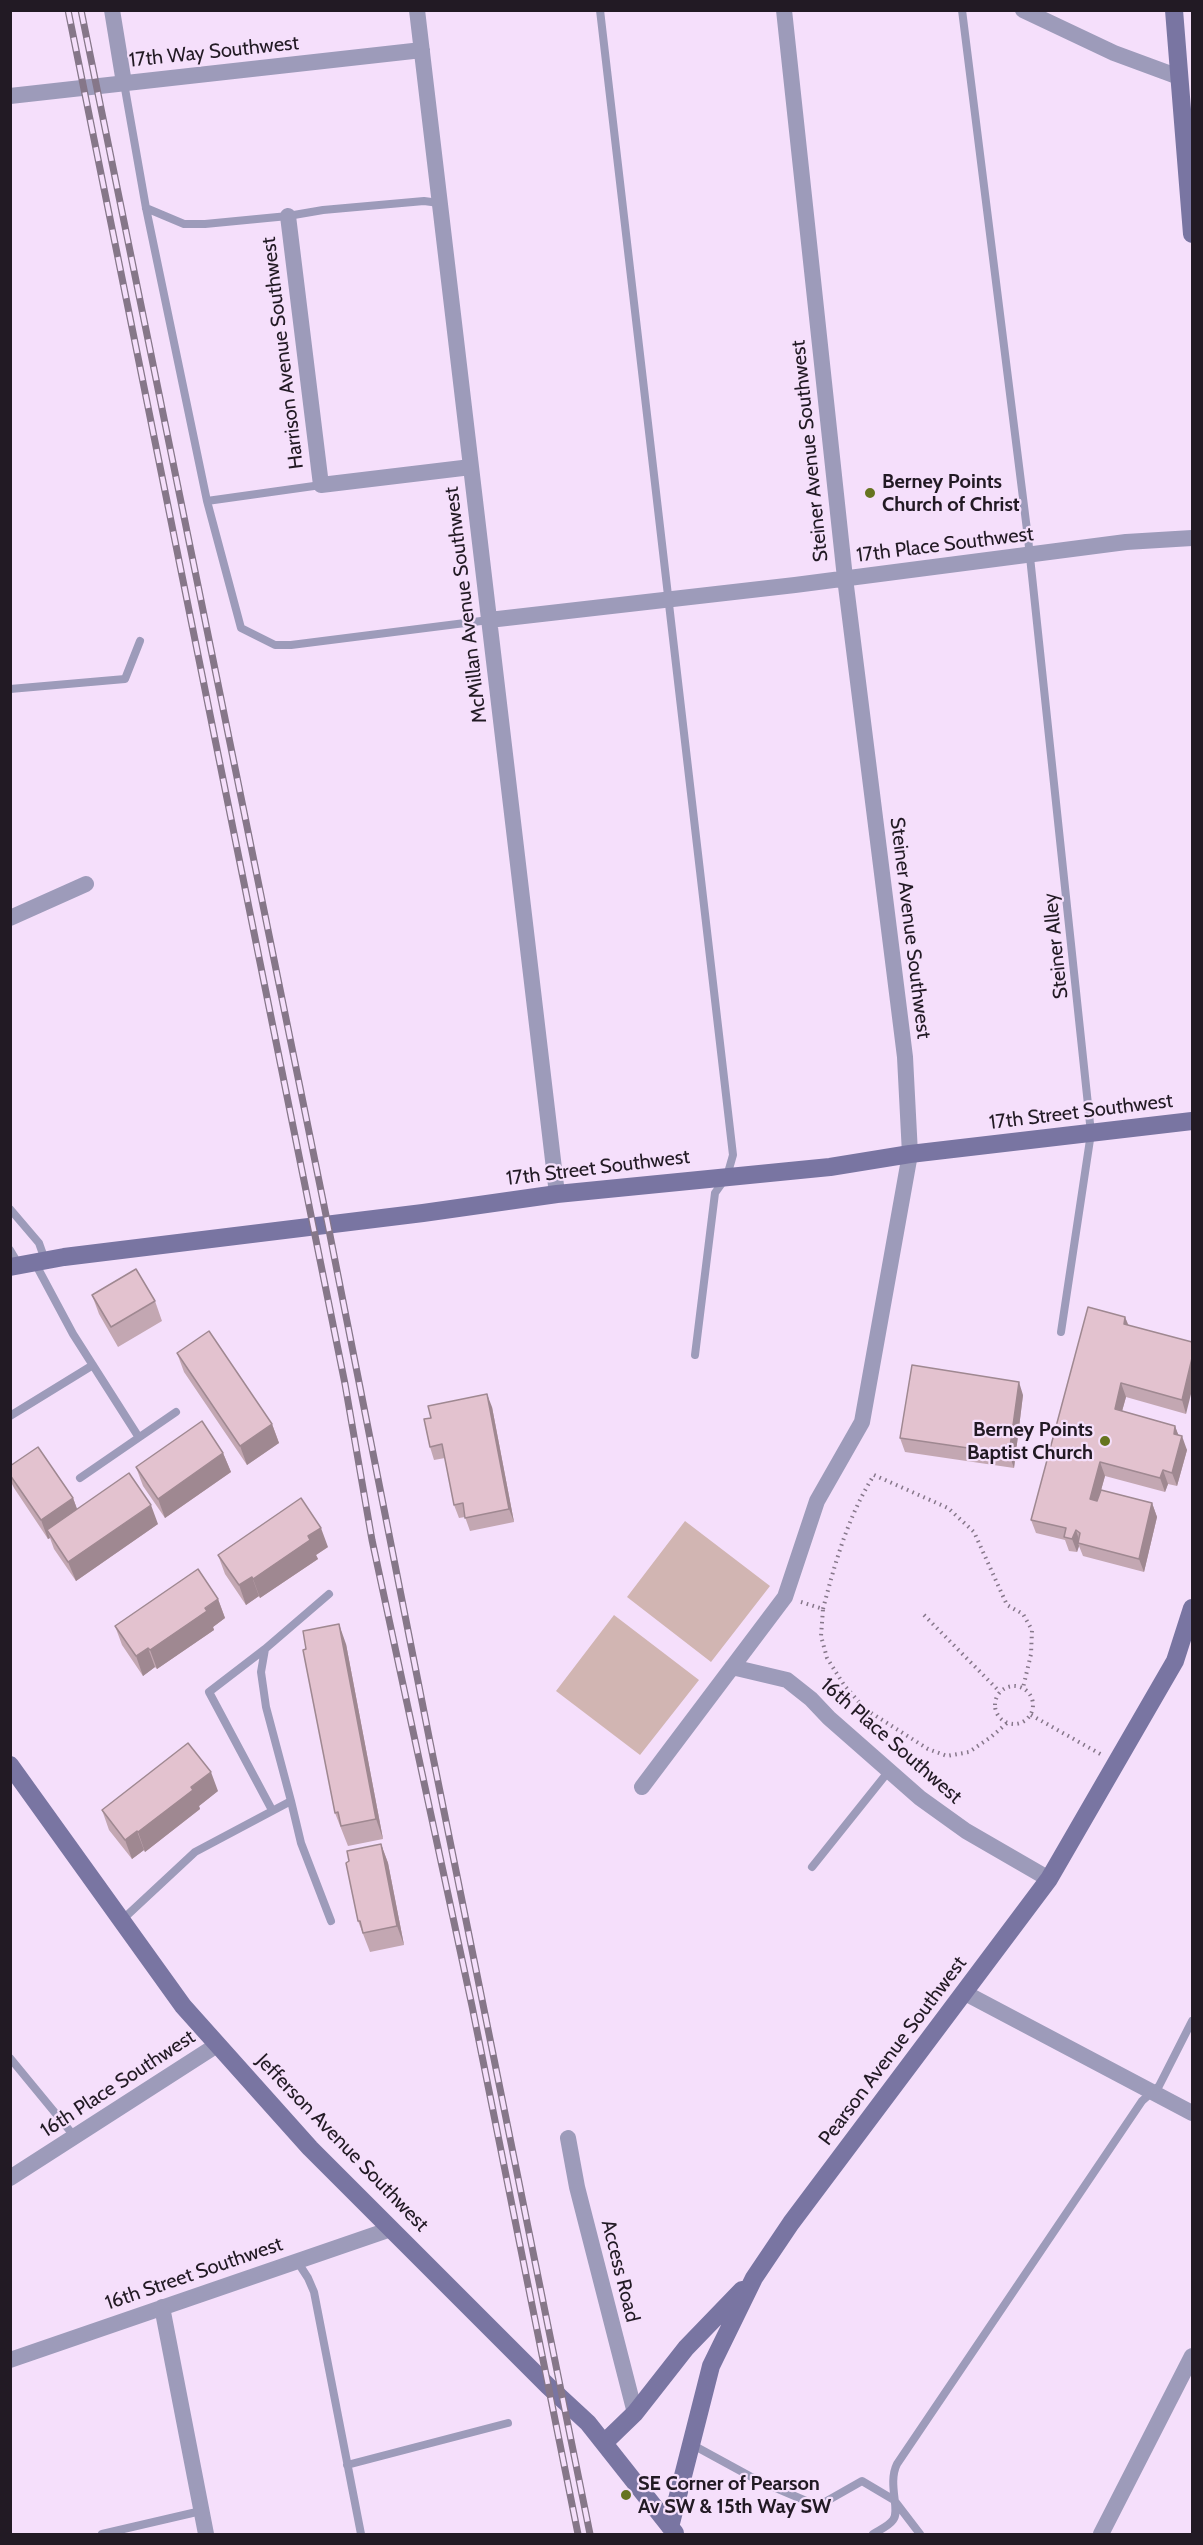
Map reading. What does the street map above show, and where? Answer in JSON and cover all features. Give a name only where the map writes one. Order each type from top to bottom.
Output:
[{"type":"street","points":[[112,10],[124,83]]},
{"type":"street","name":"McMillan Avenue Southwest","points":[[417,10],[556,1194]]},
{"type":"street","name":"Steiner Avenue Southwest","points":[[642,1787],[785,1597],[817,1501],[862,1422],[910,1154],[905,1057],[845,578],[784,10]]},
{"type":"street","points":[[1023,10],[1114,53],[1179,77]]},
{"type":"street","points":[[1174,10],[1179,77],[1187,128],[1192,234]]},
{"type":"street","name":"17th Way Southwest","points":[[10,96],[422,50]]},
{"type":"street","name":"Harrison Avenue Southwest","points":[[288,216],[321,485]]},
{"type":"street","points":[[321,485],[471,467]]},
{"type":"street","name":"17th Place Southwest","points":[[489,620],[1029,556],[1126,542],[1192,538]]},
{"type":"street","points":[[10,918],[86,884]]},
{"type":"street","name":"17th Street Southwest","points":[[24,1261],[556,1194],[830,1167],[910,1154],[1192,1121]]},
{"type":"street","name":"Pearson Avenue Southwest","points":[[670,2532],[711,2367],[754,2278],[791,2223],[1049,1879],[1175,1661],[1192,1608]]},
{"type":"street","name":"16th Place Southwest","points":[[732,1667],[787,1680],[920,1798],[966,1831],[1049,1879]]},
{"type":"street","name":"Jefferson Avenue Southwest","points":[[10,1765],[183,2006],[310,2148],[548,2386],[588,2423],[670,2532]]},
{"type":"street","points":[[965,1993],[1192,2114]]},
{"type":"street","name":"16th Place Southwest","points":[[10,2178],[217,2044]]},
{"type":"street","name":"Access Road","points":[[568,2138],[577,2187],[635,2413]]},
{"type":"street","name":"16th Street Southwest","points":[[12,2358],[391,2229]]},
{"type":"street","points":[[604,2444],[635,2413],[686,2349],[754,2278]]},
{"type":"street","points":[[162,2307],[206,2535]]},
{"type":"street","points":[[1101,2535],[1192,2356]]},
{"type":"lane","points":[[600,10],[733,1155],[727,1176],[715,1193],[695,1355]]},
{"type":"lane","name":"Steiner Alley","points":[[962,10],[1029,556],[1065,874],[1091,1133],[1061,1332]]},
{"type":"lane","points":[[124,83],[146,208],[207,501],[241,628],[275,645],[489,620]]},
{"type":"lane","points":[[146,208],[184,224],[288,216],[323,210],[424,201],[439,203]]},
{"type":"lane","points":[[207,501],[321,485]]},
{"type":"lane","points":[[10,689],[125,679],[140,641]]},
{"type":"lane","points":[[10,1209],[39,1243],[24,1261],[138,1436]]},
{"type":"lane","points":[[10,1416],[93,1365]]},
{"type":"lane","points":[[80,1478],[176,1412]]},
{"type":"lane","points":[[272,1810],[209,1692],[265,1649],[329,1594]]},
{"type":"lane","points":[[265,1649],[261,1672],[266,1707],[301,1843],[331,1921]]},
{"type":"lane","points":[[812,1867],[888,1772]]},
{"type":"lane","points":[[122,1920],[195,1852],[291,1801]]},
{"type":"lane","points":[[873,2535],[893,2520],[896,2512],[892,2474],[897,2464],[1142,2101],[1159,2086],[1192,2021]]},
{"type":"lane","points":[[10,2058],[76,2137]]},
{"type":"lane","points":[[297,2261],[314,2292],[361,2535]]},
{"type":"lane","points":[[347,2465],[508,2423]]},
{"type":"lane","points":[[691,2444],[757,2480],[818,2506],[862,2481],[894,2500],[920,2535]]},
{"type":"lane","points":[[102,2535],[201,2511]]},
{"type":"path","points":[[1007,1723],[1001,1719],[995,1706],[1000,1692],[1013,1686],[1023,1688],[1031,1696],[1033,1704],[1031,1715],[1022,1722],[1007,1723],[969,1752],[947,1756],[928,1749],[865,1709],[844,1685],[827,1658],[820,1636],[823,1609],[841,1545],[865,1489],[874,1475],[948,1508],[974,1532],[1007,1605],[1023,1614],[1032,1630],[1031,1654],[1023,1688]]},
{"type":"path","points":[[785,1597],[823,1609]]},
{"type":"path","points":[[924,1615],[1000,1692]]},
{"type":"path","points":[[1031,1715],[1116,1763]]},
{"type":"shaded area","points":[[685,1521],[770,1586],[711,1662],[627,1597]]},
{"type":"shaded area","points":[[614,1615],[699,1680],[640,1755],[556,1691]]},
{"type":"building","points":[[136,1269],[155,1301],[111,1327],[92,1295]]},
{"type":"building","points":[[1088,1307],[1125,1317],[1124,1324],[1192,1342],[1192,1358],[1182,1400],[1121,1383],[1115,1409],[1175,1426],[1174,1434],[1182,1436],[1172,1473],[1163,1470],[1160,1478],[1100,1462],[1090,1499],[1097,1501],[1101,1490],[1152,1503],[1139,1559],[1078,1543],[1080,1533],[1076,1530],[1072,1539],[1064,1537],[1066,1528],[1031,1520]]},
{"type":"building","points":[[209,1331],[272,1424],[240,1446],[177,1353]]},
{"type":"building","points":[[912,1365],[1019,1382],[1009,1454],[900,1438]]},
{"type":"building","points":[[487,1394],[509,1509],[465,1518],[463,1503],[454,1505],[442,1444],[430,1447],[424,1419],[431,1418],[428,1406]]},
{"type":"building","points":[[202,1421],[223,1453],[158,1499],[136,1467]]},
{"type":"building","points":[[38,1447],[73,1498],[41,1520],[10,1475],[10,1466]]},
{"type":"building","points":[[129,1473],[151,1505],[68,1562],[47,1530]]},
{"type":"building","points":[[301,1498],[321,1528],[308,1536],[310,1540],[253,1579],[252,1577],[239,1585],[218,1555]]},
{"type":"building","points":[[198,1569],[218,1599],[205,1608],[207,1611],[150,1650],[148,1648],[136,1656],[115,1626]]},
{"type":"building","points":[[339,1624],[376,1819],[341,1826],[338,1812],[335,1813],[303,1650],[306,1649],[303,1631]]},
{"type":"building","points":[[188,1743],[211,1772],[191,1787],[193,1790],[125,1840],[102,1810]]},
{"type":"building","points":[[381,1844],[397,1926],[363,1933],[360,1921],[358,1921],[346,1863],[349,1861],[347,1851]]},
{"type":"railway","points":[[68,10],[345,1384],[372,1540],[472,2006],[578,2534]]},
{"type":"railway","points":[[81,10],[328,1225],[590,2534]]},
{"type":"place","name":"Berney Points Church of Christ","points":[[870,493]]},
{"type":"place","name":"Berney Points Baptist Church","points":[[1105,1441]]},
{"type":"place","name":"SE Corner of Pearson Av SW & 15th Way SW","points":[[626,2495]]}]
